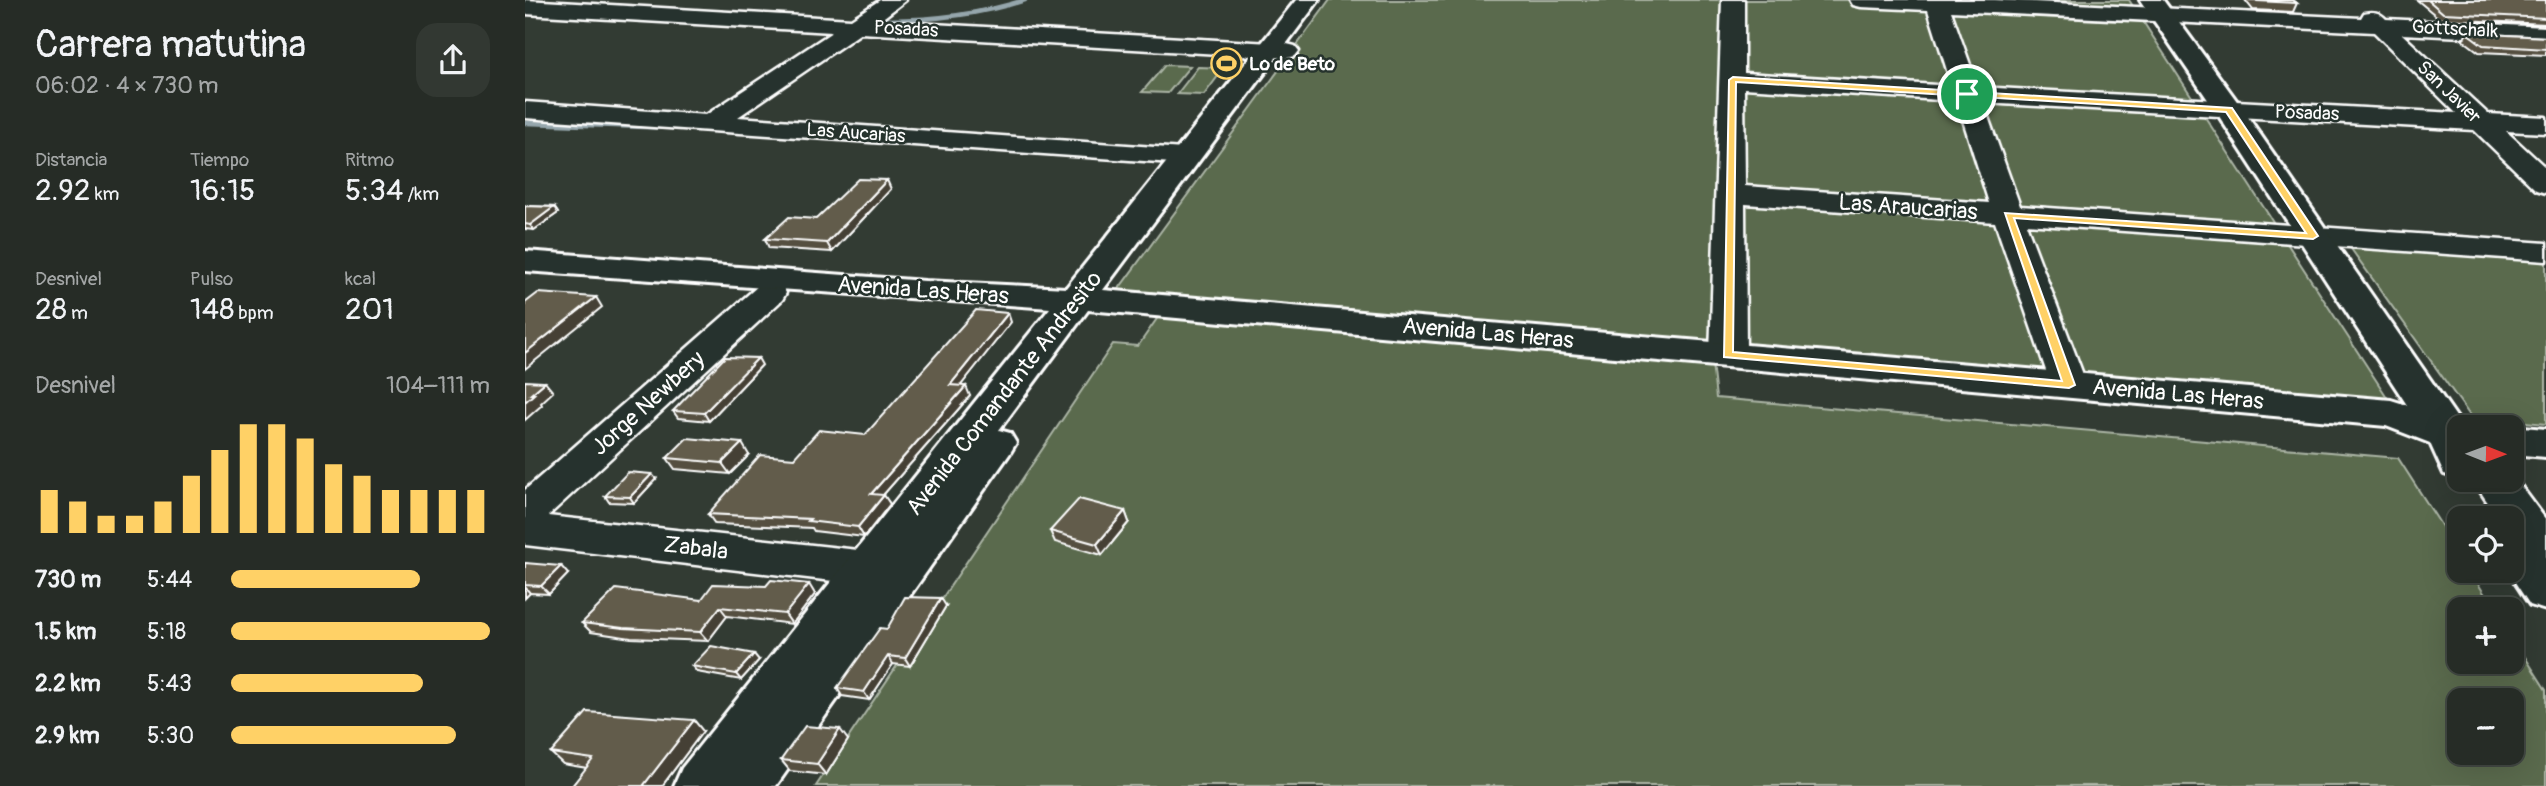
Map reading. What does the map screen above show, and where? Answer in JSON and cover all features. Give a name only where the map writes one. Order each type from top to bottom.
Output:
[{"type":"main road","name":"Avenida Comandante Andresito","points":[[701,786],[867,568],[1082,310],[1278,51],[1308,0]]},
{"type":"main road","name":"Avenida Comandante Andresito","points":[[745,786],[1082,310],[1187,156],[1324,0]]},
{"type":"main road","points":[[2157,8],[2447,431]]},
{"type":"main road","name":"Avenida Las Heras","points":[[525,261],[1082,310],[2447,444]]},
{"type":"main road","name":"Avenida Las Heras","points":[[525,271],[770,293],[1082,310],[1728,355],[2391,413],[2447,440]]},
{"type":"main road","points":[[2524,441],[2546,443]]},
{"type":"main road","points":[[2503,492],[2546,553]]},
{"type":"main road","points":[[2524,560],[2546,592]]},
{"type":"street","points":[[711,122],[895,0]]},
{"type":"street","points":[[1728,355],[1733,0]]},
{"type":"street","name":"Gottschalk","points":[[1861,0],[2157,8],[2379,25],[2546,34]]},
{"type":"street","name":"San Javier","points":[[2353,0],[2546,184]]},
{"type":"street","points":[[1936,2],[2069,385]]},
{"type":"street","name":"Posadas","points":[[525,7],[1278,51]]},
{"type":"street","name":"Posadas","points":[[1733,80],[2229,110],[2546,125]]},
{"type":"street","name":"Las Aucarias","points":[[525,110],[1187,156]]},
{"type":"street","name":"Las Araucarias","points":[[1731,194],[2546,252]]},
{"type":"street","name":"Jorge Newbery","points":[[525,513],[770,293]]},
{"type":"street","name":"Zabala","points":[[525,529],[867,568]]},
{"type":"green space","points":[[1330,0],[2129,0],[2398,414],[1711,354],[1716,398],[2398,458],[2447,534],[2447,583],[2478,583],[2486,597],[2447,597],[2447,674],[2524,674],[2524,655],[2546,690],[2546,786],[816,786],[1113,344],[1138,346],[1165,307],[1110,301]]},
{"type":"green space","points":[[1165,65],[1190,66],[1168,93],[1142,92]]},
{"type":"green space","points":[[1198,67],[1224,68],[1204,95],[1177,94]]},
{"type":"green space","points":[[2349,246],[2546,261],[2546,424],[2524,422],[2524,415],[2470,415]]},
{"type":"building","points":[[2293,0],[2297,3],[2257,1]]},
{"type":"building","points":[[2428,0],[2546,0],[2546,18],[2443,13]]},
{"type":"building","points":[[2467,33],[2546,37],[2546,49],[2483,45]]},
{"type":"building","points":[[858,179],[887,180],[827,243],[765,239],[789,217],[816,219]]},
{"type":"building","points":[[525,206],[554,207],[530,225],[525,224]]},
{"type":"building","points":[[538,293],[596,297],[525,353],[525,303]]},
{"type":"building","points":[[976,310],[1008,313],[950,385],[966,386],[871,494],[884,495],[858,527],[808,521],[810,519],[708,514],[760,455],[794,458],[819,430],[865,435]]},
{"type":"building","points":[[725,357],[758,358],[704,413],[673,411]]},
{"type":"building","points":[[525,381],[545,382],[525,402]]},
{"type":"building","points":[[687,438],[742,443],[722,463],[667,458]]},
{"type":"building","points":[[628,472],[652,474],[630,497],[605,496]]},
{"type":"building","points":[[1079,499],[1125,511],[1097,544],[1050,531]]},
{"type":"building","points":[[525,563],[561,566],[541,586],[525,585]]},
{"type":"building","points":[[771,580],[809,584],[785,614],[720,607],[700,632],[582,623],[616,589],[701,600],[713,584],[766,586]]},
{"type":"building","points":[[905,597],[941,598],[905,658],[888,656],[864,692],[837,688],[880,628],[887,629]]},
{"type":"building","points":[[711,646],[754,654],[736,674],[692,666]]},
{"type":"building","points":[[587,712],[694,720],[643,786],[572,786],[593,759],[551,753]]},
{"type":"building","points":[[805,726],[840,729],[817,764],[781,760]]},
{"type":"waterway","points":[[887,20],[957,15],[1025,0]]},
{"type":"waterway","points":[[1286,13],[1296,0]]},
{"type":"waterway","points":[[525,123],[675,128]]},
{"type":"place","name":"Lo de Beto","points":[[1226,64]]},
{"type":"route","points":[[1733,80],[1967,94],[2229,110],[2313,236],[2008,215],[2069,385],[1728,355],[1733,80]]}]
